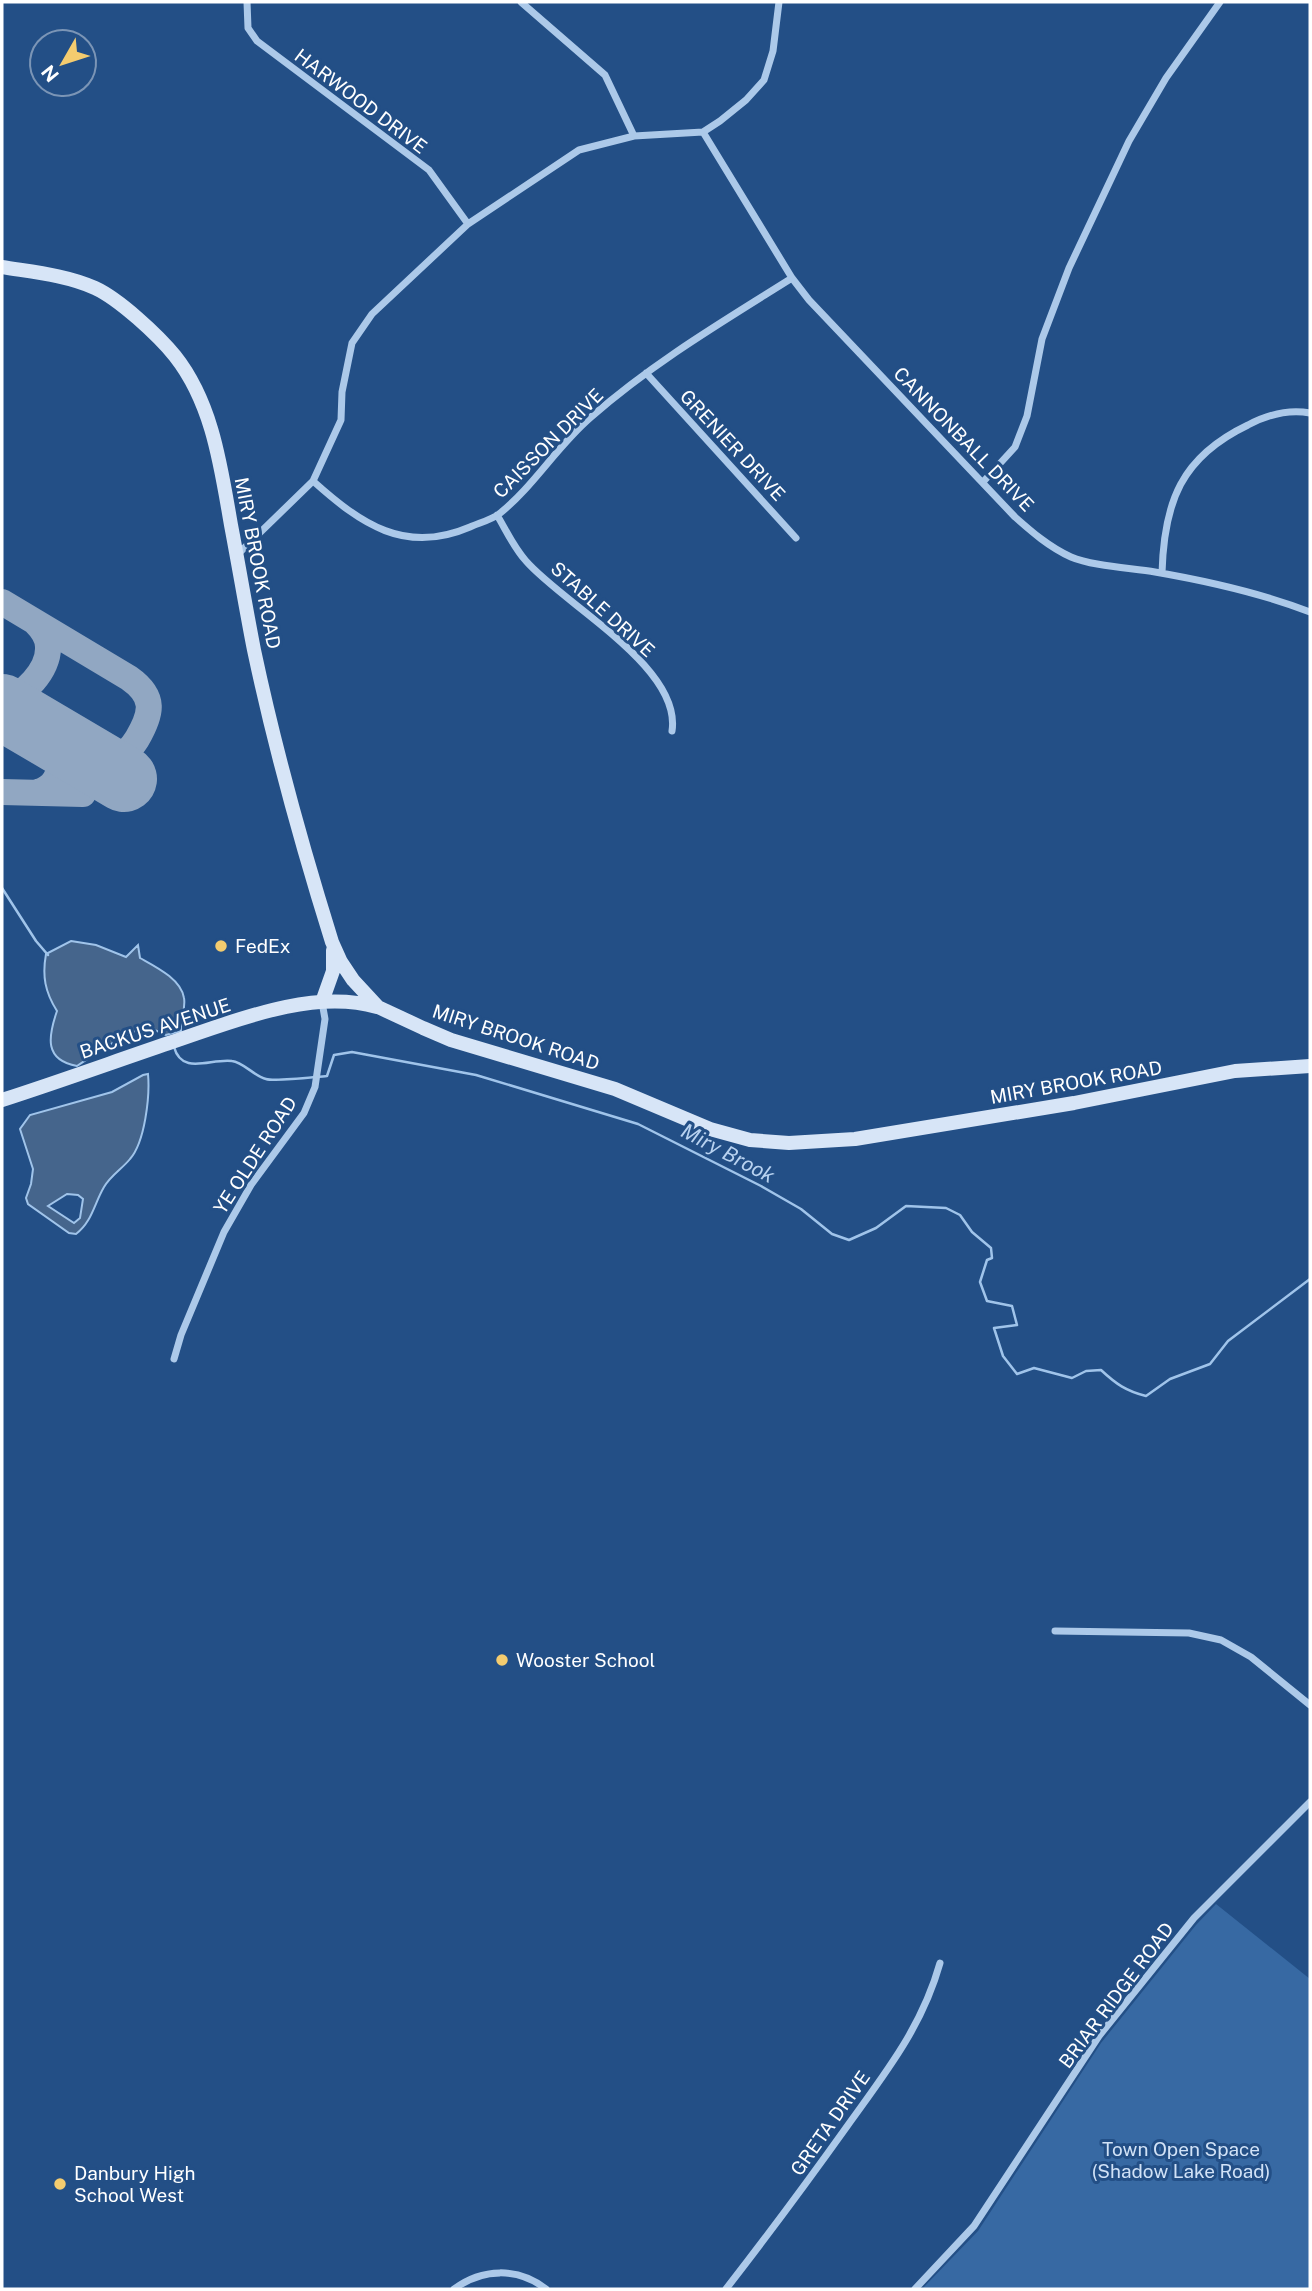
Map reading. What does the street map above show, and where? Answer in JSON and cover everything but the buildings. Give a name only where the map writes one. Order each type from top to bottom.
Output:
[{"type":"main road","name":"MIRY BROOK ROAD","points":[[2,267],[68,279],[95,288],[118,303],[175,356],[197,390],[210,427],[223,480],[275,743],[289,799],[332,942],[353,980],[378,1007],[451,1040],[615,1089],[710,1129],[750,1140],[789,1143],[822,1142],[910,1131],[1235,1071],[1310,1066]]},
{"type":"main road","points":[[322,1002],[333,971],[332,942]]},
{"type":"main road","name":"BACKUS AVENUE","points":[[2,1100],[271,1011],[322,1002],[360,1002],[378,1007]]},
{"type":"street","name":"HARWOOD DRIVE","points":[[247,2],[248,28],[257,41],[429,170],[468,224]]},
{"type":"street","points":[[521,2],[605,75],[634,136]]},
{"type":"street","points":[[237,555],[313,481],[341,421],[342,392],[352,342],[372,314],[468,224],[579,150],[634,136],[703,132],[746,100],[764,80],[773,51],[779,2]]},
{"type":"street","points":[[983,482],[1015,447],[1027,416],[1042,339],[1069,268],[1129,141],[1166,78],[1220,2]]},
{"type":"street","name":"CANNONBALL DRIVE","points":[[703,132],[792,278],[809,300],[1015,517],[1050,546],[1074,558],[1162,573],[1283,601],[1310,612]]},
{"type":"street","name":"CAISSON DRIVE","points":[[313,481],[347,512],[410,539],[432,538],[461,531],[497,515],[589,419],[646,373],[719,321],[792,278]]},
{"type":"street","name":"GRENIER DRIVE","points":[[646,373],[796,538]]},
{"type":"street","points":[[1162,573],[1163,550],[1176,493],[1184,476],[1200,457],[1231,433],[1259,419],[1281,413],[1310,413]]},
{"type":"street","name":"STABLE DRIVE","points":[[497,515],[526,561],[625,646],[653,677],[668,700],[674,717],[672,731]]},
{"type":"street","name":"YE OLDE ROAD","points":[[174,1359],[181,1335],[224,1231],[251,1185],[304,1113],[316,1083],[325,1019],[322,1002]]},
{"type":"street","points":[[1055,1632],[1189,1633],[1221,1640],[1251,1657],[1310,1705]]},
{"type":"street","name":"BRIAR RIDGE ROAD","points":[[915,2289],[974,2226],[1099,2036],[1194,1918],[1310,1801]]},
{"type":"street","name":"GRETA DRIVE","points":[[726,2289],[782,2218],[908,2040],[926,2006],[940,1963]]},
{"type":"street","points":[[454,2289],[467,2280],[496,2272],[514,2274],[546,2289]]},
{"type":"green space","name":"Town Open Space (Shadow Lake Road)","points":[[1216,1904],[1310,1979],[1310,2289],[922,2289],[978,2231],[1101,2043]]},
{"type":"shaded area","points":[[71,941],[96,945],[126,957],[138,945],[140,958],[167,974],[182,991],[184,1002],[181,1031],[166,1035],[145,1028],[130,1033],[77,1066],[59,1059],[51,1046],[57,1011],[46,984],[45,962],[46,954]]},
{"type":"shaded area","points":[[148,1074],[147,1106],[143,1130],[135,1151],[107,1183],[86,1224],[76,1234],[69,1233],[28,1204],[26,1198],[33,1169],[20,1129],[30,1115],[112,1092]],"holes":[[[67,1194],[78,1195],[83,1199],[80,1218],[74,1223],[48,1206]]]},
{"type":"waterway","name":"Miry Brook","points":[[2,888],[48,955]]},
{"type":"waterway","name":"Miry Brook","points":[[174,1047],[183,1061],[198,1064],[232,1061],[271,1080],[327,1076],[334,1055],[352,1052],[476,1075],[638,1124],[761,1186],[801,1209],[832,1234],[849,1240],[876,1228],[906,1206],[946,1208],[960,1215],[972,1232],[991,1248],[992,1258],[987,1260],[980,1282],[987,1301],[1012,1306],[1017,1325],[994,1328],[1003,1356],[1017,1374],[1034,1368],[1072,1378],[1086,1371],[1101,1370],[1122,1386],[1146,1396],[1170,1379],[1210,1364],[1228,1341],[1310,1279]]},
{"type":"taxiway","points":[[2,602],[129,678],[144,692],[149,706],[148,713],[142,730],[131,747],[114,759],[89,759]]},
{"type":"taxiway","points":[[2,699],[19,694],[34,681],[44,664],[48,643],[35,622]]},
{"type":"taxiway","points":[[35,793],[54,782],[59,765],[53,747],[41,730]]},
{"type":"taxiway","points":[[2,792],[83,794]]},
{"type":"runway","points":[[2,707],[124,779]]},
{"type":"place","name":"FedEx","points":[[221,946]]},
{"type":"place","name":"Wooster School","points":[[502,1660]]},
{"type":"place","name":"Danbury High School West","points":[[60,2184]]}]
